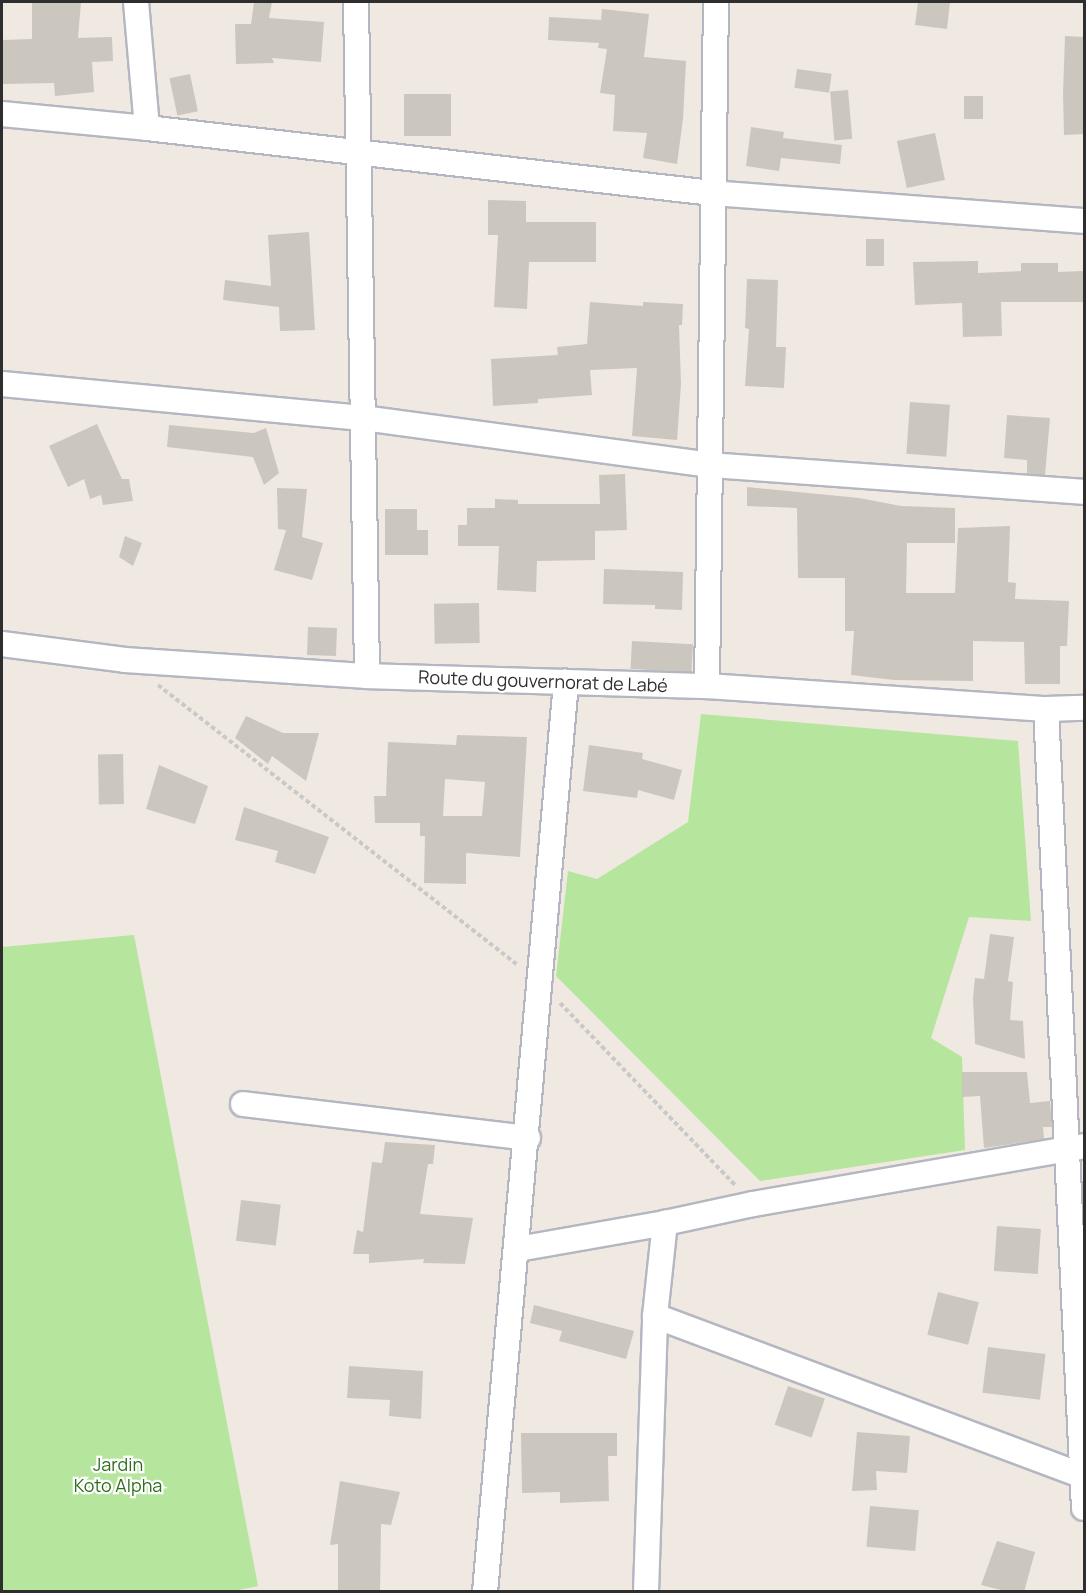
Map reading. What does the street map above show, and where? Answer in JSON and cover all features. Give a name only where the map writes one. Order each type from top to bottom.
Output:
[{"type":"street","points":[[136,2],[147,128]]},
{"type":"street","points":[[356,2],[367,676]]},
{"type":"street","points":[[707,686],[716,2]]},
{"type":"street","points":[[2,114],[147,128],[712,193],[1084,221]]},
{"type":"street","points":[[2,384],[363,418],[710,465],[1084,492]]},
{"type":"street","name":"Route du gouvernorat de Labé","points":[[2,644],[125,660],[367,676],[707,686],[1046,709],[1084,708]]},
{"type":"street","points":[[485,1592],[528,1138],[566,681]]},
{"type":"street","points":[[1046,709],[1075,1149],[1084,1508]]},
{"type":"street","points":[[243,1104],[528,1138]]},
{"type":"street","points":[[518,1249],[665,1223],[753,1204],[1075,1149]]},
{"type":"street","points":[[646,1592],[655,1316],[665,1223]]},
{"type":"street","points":[[655,1316],[1084,1476]]},
{"type":"path","points":[[153,682],[541,983],[753,1204]]},
{"type":"green space","points":[[701,714],[1018,741],[1031,921],[969,917],[931,1038],[962,1057],[965,1150],[760,1181],[556,976],[568,871],[597,879],[688,822]]},
{"type":"green space","name":"Jardin Koto Alpha","points":[[134,935],[258,1586],[228,1592],[2,1591],[2,947]]},
{"type":"building","points":[[32,2],[81,2],[78,38],[112,37],[113,61],[92,62],[94,92],[55,96],[54,83],[2,84],[2,40],[32,39]]},
{"type":"building","points":[[254,2],[272,2],[269,18],[324,22],[321,62],[272,58],[274,63],[236,64],[235,24],[251,24]]},
{"type":"building","points":[[918,2],[950,2],[947,29],[915,25]]},
{"type":"building","points":[[602,9],[649,14],[644,57],[686,61],[683,119],[677,164],[643,158],[647,133],[613,131],[615,95],[600,93],[607,49],[598,48],[599,43],[548,40],[549,17],[601,20]]},
{"type":"building","points":[[1065,36],[1084,37],[1084,134],[1064,135]]},
{"type":"building","points":[[797,69],[832,74],[829,93],[794,88]]},
{"type":"building","points":[[190,74],[198,111],[177,116],[169,78]]},
{"type":"building","points":[[848,90],[852,139],[834,140],[830,92]]},
{"type":"building","points":[[404,94],[451,94],[451,136],[404,136]]},
{"type":"building","points":[[964,96],[983,96],[983,119],[964,119]]},
{"type":"building","points":[[751,127],[784,132],[783,138],[842,145],[840,164],[781,158],[779,171],[746,166]]},
{"type":"building","points":[[935,133],[945,180],[907,188],[897,141]]},
{"type":"building","points":[[488,200],[526,201],[526,222],[596,222],[596,262],[529,262],[527,309],[494,307],[498,235],[488,235]]},
{"type":"building","points":[[309,232],[315,330],[280,331],[279,307],[223,300],[225,280],[271,286],[268,235]]},
{"type":"building","points":[[866,239],[884,239],[884,266],[866,266]]},
{"type":"building","points":[[978,261],[978,273],[1021,271],[1021,263],[1058,263],[1058,272],[1084,271],[1084,302],[1001,302],[1002,336],[963,337],[962,303],[915,305],[913,262]]},
{"type":"building","points":[[747,279],[778,280],[776,347],[786,347],[784,388],[745,386],[749,329],[745,328]]},
{"type":"building","points":[[590,302],[643,306],[643,302],[683,304],[682,325],[679,325],[681,384],[677,440],[632,436],[637,368],[590,370],[592,395],[538,399],[538,403],[493,406],[491,359],[558,355],[557,347],[587,344]]},
{"type":"building","points":[[910,402],[950,405],[946,457],[906,454]]},
{"type":"building","points":[[1007,415],[1050,418],[1045,475],[1027,474],[1027,460],[1004,458]]},
{"type":"building","points":[[97,424],[122,479],[129,479],[133,501],[103,505],[101,495],[90,499],[84,479],[68,487],[49,446]]},
{"type":"building","points":[[169,425],[254,433],[266,428],[279,473],[264,485],[253,457],[167,447]]},
{"type":"building","points":[[625,474],[627,530],[595,531],[595,560],[537,561],[536,592],[497,590],[499,546],[458,546],[458,525],[467,525],[467,508],[495,508],[495,499],[518,500],[518,504],[600,504],[599,475]]},
{"type":"building","points":[[747,487],[859,498],[901,506],[955,508],[955,543],[907,543],[906,593],[955,593],[958,528],[1010,526],[1008,582],[1016,583],[1015,599],[1069,601],[1067,646],[1060,646],[1060,684],[1025,684],[1024,642],[973,641],[973,681],[894,680],[851,675],[854,631],[845,631],[845,578],[798,578],[797,508],[747,506]]},
{"type":"building","points":[[277,488],[307,489],[302,537],[323,543],[312,580],[274,570],[286,530],[278,529]]},
{"type":"building","points":[[385,509],[417,509],[417,530],[428,530],[428,555],[385,555]]},
{"type":"building","points":[[125,536],[142,543],[133,566],[119,557]]},
{"type":"building","points":[[604,569],[683,572],[682,610],[655,609],[655,605],[603,604]]},
{"type":"building","points":[[479,603],[480,643],[435,644],[434,604]]},
{"type":"building","points":[[308,627],[337,628],[336,656],[307,655]]},
{"type":"building","points":[[632,641],[693,644],[691,672],[631,669]]},
{"type":"building","points":[[246,716],[283,733],[319,733],[306,781],[272,756],[268,764],[235,738]]},
{"type":"building","points":[[457,735],[527,737],[520,857],[466,853],[466,884],[424,883],[425,836],[420,836],[420,823],[375,823],[374,796],[386,796],[388,742],[456,745]],"holes":[[[445,779],[485,782],[482,816],[443,816]]]},
{"type":"building","points":[[589,745],[643,753],[642,759],[682,770],[674,800],[638,790],[637,798],[583,791]]},
{"type":"building","points":[[98,754],[123,754],[124,804],[99,804]]},
{"type":"building","points":[[159,765],[208,786],[195,824],[146,809]]},
{"type":"building","points":[[244,807],[329,837],[315,874],[275,862],[278,851],[235,840]]},
{"type":"building","points":[[990,934],[1014,937],[1008,981],[1013,982],[1010,1020],[1023,1021],[1025,1059],[975,1044],[973,998],[975,978],[984,979]]},
{"type":"building","points":[[962,1072],[1027,1072],[1030,1103],[1050,1101],[1052,1127],[1043,1127],[1044,1139],[984,1148],[980,1096],[962,1097]]},
{"type":"building","points":[[385,1142],[435,1145],[433,1164],[428,1164],[420,1214],[473,1218],[465,1264],[423,1263],[424,1259],[369,1263],[369,1254],[353,1254],[357,1230],[363,1232],[372,1162],[382,1163]]},
{"type":"building","points":[[241,1200],[281,1205],[276,1246],[236,1241]]},
{"type":"building","points":[[997,1226],[1041,1229],[1038,1274],[994,1271]]},
{"type":"building","points":[[938,1292],[979,1302],[968,1345],[927,1335]]},
{"type":"building","points":[[534,1305],[634,1331],[626,1359],[559,1341],[562,1331],[530,1323]]},
{"type":"building","points":[[988,1347],[1046,1354],[1040,1400],[982,1393]]},
{"type":"building","points":[[349,1366],[423,1371],[421,1419],[389,1416],[390,1400],[347,1398]]},
{"type":"building","points":[[788,1386],[825,1399],[812,1437],[775,1425]]},
{"type":"building","points":[[857,1432],[910,1436],[907,1473],[876,1471],[877,1490],[852,1491]]},
{"type":"building","points":[[521,1433],[617,1433],[617,1456],[608,1456],[609,1501],[560,1503],[560,1492],[522,1493]]},
{"type":"building","points":[[340,1481],[400,1492],[391,1525],[381,1524],[380,1592],[338,1592],[338,1544],[330,1545]]},
{"type":"building","points":[[870,1506],[919,1510],[915,1551],[866,1547]]},
{"type":"building","points":[[997,1541],[1035,1552],[1024,1592],[1009,1592],[981,1585]]}]
